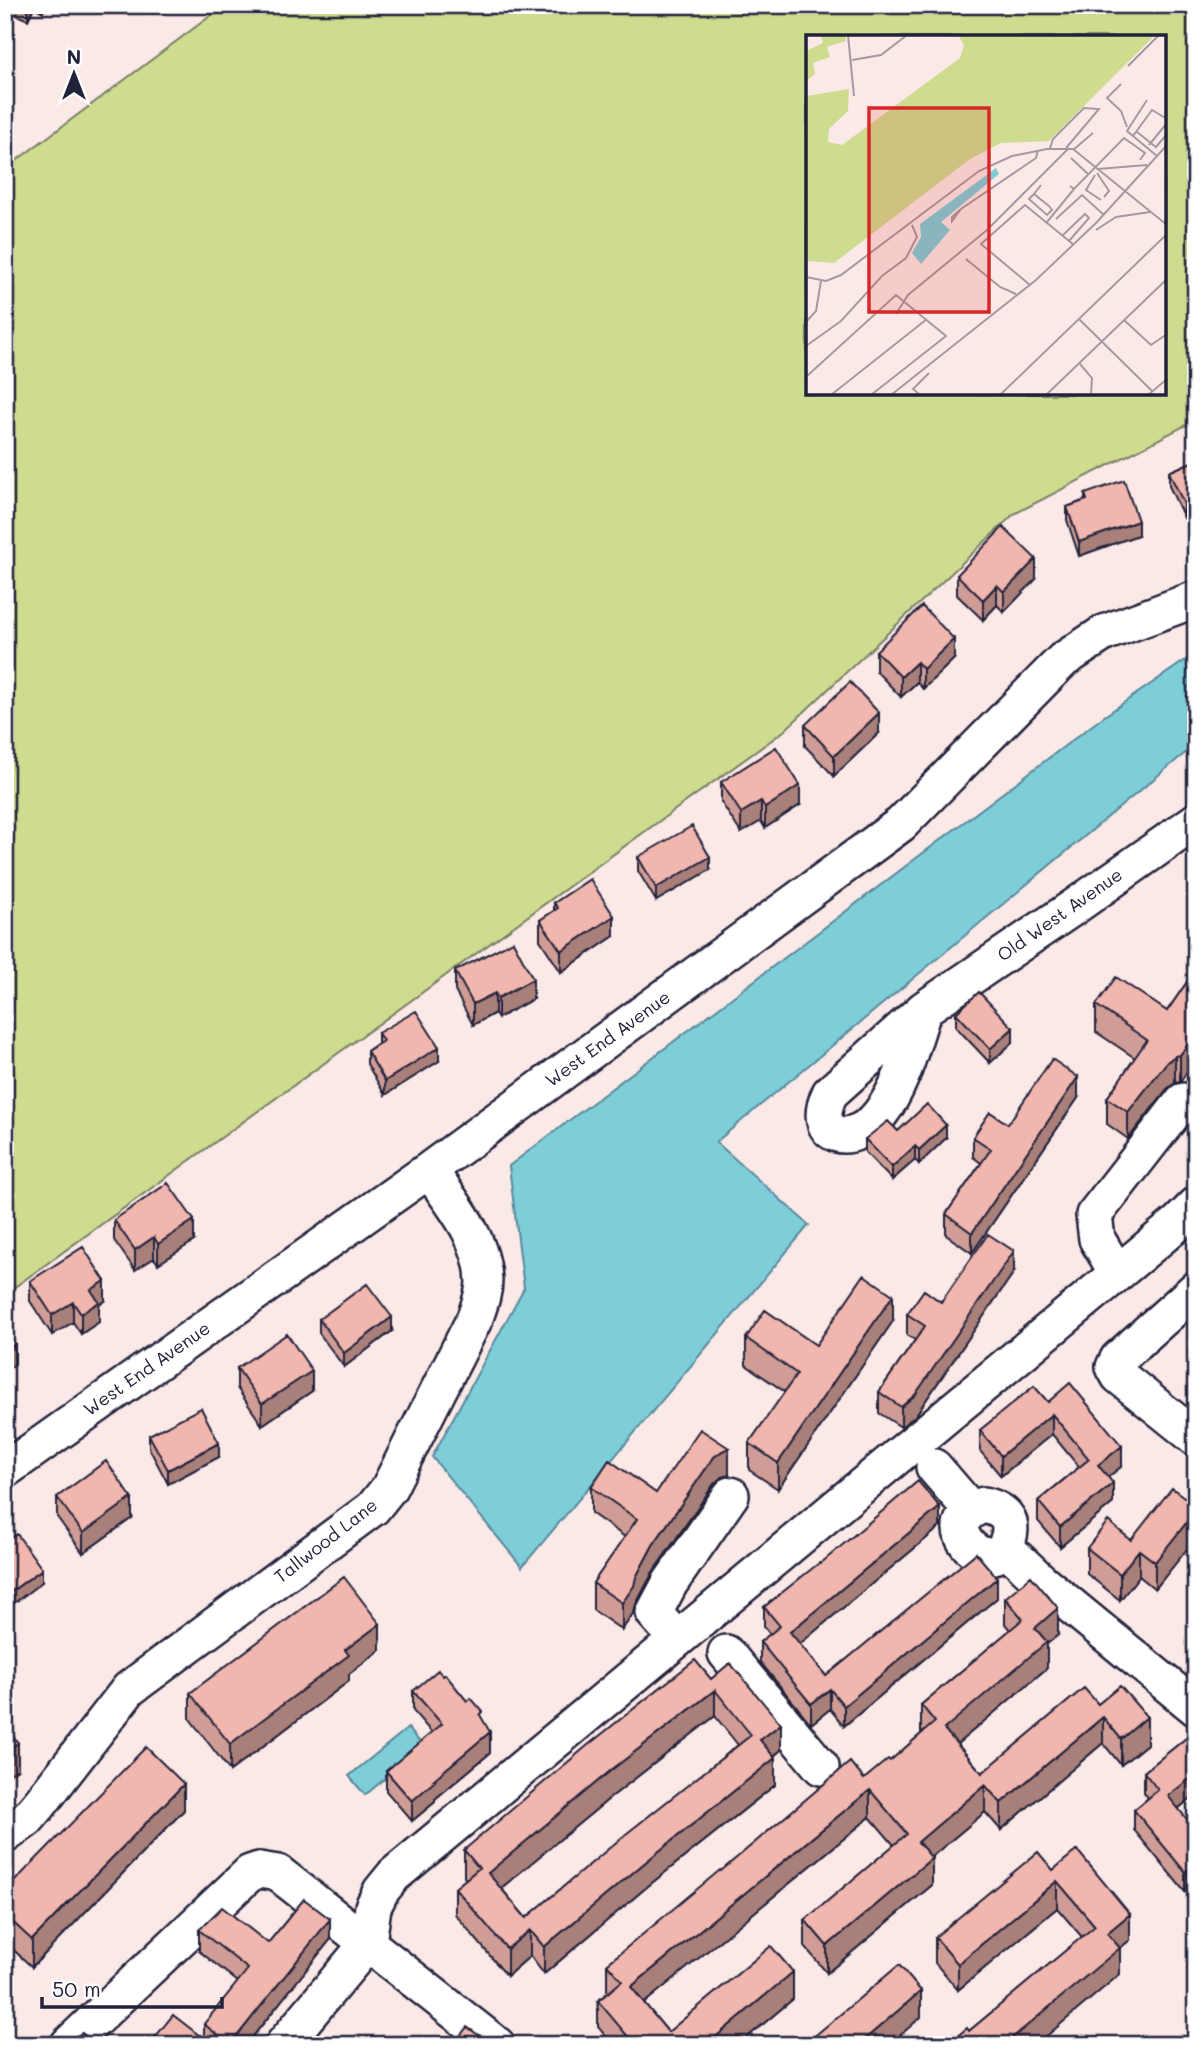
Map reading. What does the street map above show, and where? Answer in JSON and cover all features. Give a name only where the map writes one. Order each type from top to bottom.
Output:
[{"type":"street","name":"West End Avenue","points":[[5,1470],[429,1170],[901,824],[1063,660],[1104,633],[1196,599]]},
{"type":"street","name":"Old West Avenue","points":[[924,1009],[1196,821]]},
{"type":"street","points":[[1117,1273],[1097,1240],[1094,1215],[1183,1101]]},
{"type":"street","name":"Tallwood Lane","points":[[5,1835],[27,1819],[39,1805],[129,1689],[373,1508],[389,1488],[475,1318],[484,1280],[477,1245],[469,1228],[429,1170]]},
{"type":"street","points":[[283,2045],[368,1943],[373,1907],[394,1875],[1178,1223],[1196,1205]]},
{"type":"street","points":[[1196,1289],[1118,1359],[1114,1367],[1119,1376],[1196,1438]]},
{"type":"street","points":[[934,1467],[970,1509],[984,1505],[998,1508],[1008,1519],[1011,1533],[1006,1548],[1041,1581],[1196,1708]]},
{"type":"street","points":[[677,1639],[654,1613],[670,1583],[731,1495]]},
{"type":"street","points":[[726,1653],[821,1767]]},
{"type":"street","points":[[68,2045],[250,1873],[259,1870],[278,1873],[497,2045]]},
{"type":"green space","points":[[225,5],[1196,5],[1196,420],[1014,514],[784,731],[5,1294],[5,169]]},
{"type":"water","points":[[1196,653],[1196,744],[716,1142],[809,1225],[522,1567],[432,1457],[524,1288],[509,1166],[1103,717]]},
{"type":"water","points":[[408,1728],[424,1747],[365,1795],[349,1776]]},
{"type":"building","points":[[1196,460],[1196,499],[1184,504],[1169,472]]},
{"type":"building","points":[[1124,480],[1138,521],[1079,542],[1067,507],[1087,500],[1085,494]]},
{"type":"building","points":[[1003,527],[1036,559],[1004,592],[997,585],[983,600],[957,575]]},
{"type":"building","points":[[922,606],[954,639],[923,669],[917,662],[901,677],[876,651]]},
{"type":"building","points":[[850,682],[879,713],[834,756],[805,725]]},
{"type":"building","points":[[776,747],[800,785],[765,808],[761,801],[741,813],[721,782]]},
{"type":"building","points":[[692,826],[710,857],[656,888],[638,857]]},
{"type":"building","points":[[590,879],[614,916],[561,951],[540,920],[558,908],[554,903]]},
{"type":"building","points":[[513,941],[533,979],[498,998],[495,993],[473,1004],[455,971]]},
{"type":"building","points":[[1196,969],[1196,1033],[1180,1055],[1167,1062],[1128,1112],[1107,1098],[1147,1040],[1096,1005],[1116,977],[1167,1011]]},
{"type":"building","points":[[979,992],[1013,1028],[990,1049],[956,1013]]},
{"type":"building","points":[[416,1011],[439,1047],[385,1081],[367,1051],[383,1041],[378,1033]]},
{"type":"building","points":[[1052,1059],[1078,1077],[972,1233],[946,1214],[991,1149],[973,1137],[990,1112],[1008,1124]]},
{"type":"building","points":[[927,1104],[946,1125],[919,1150],[915,1146],[892,1167],[865,1139],[888,1121],[898,1131]]},
{"type":"building","points":[[168,1183],[194,1220],[158,1244],[154,1237],[135,1250],[114,1220]]},
{"type":"building","points":[[988,1234],[1014,1251],[915,1395],[901,1407],[879,1392],[925,1326],[907,1314],[924,1290],[941,1302]]},
{"type":"building","points":[[83,1247],[105,1281],[91,1290],[99,1302],[81,1314],[73,1302],[52,1315],[30,1281]]},
{"type":"building","points":[[864,1275],[893,1295],[778,1463],[749,1443],[797,1374],[746,1338],[765,1310],[816,1345]]},
{"type":"building","points":[[367,1284],[392,1317],[344,1353],[319,1319]]},
{"type":"building","points":[[5,1331],[15,1344],[5,1352]]},
{"type":"building","points":[[287,1334],[312,1371],[262,1404],[237,1368]]},
{"type":"building","points":[[1070,1383],[1122,1446],[1098,1465],[1113,1483],[1060,1527],[1038,1501],[1089,1459],[1052,1414],[1001,1456],[980,1430],[1034,1386],[1048,1402]]},
{"type":"building","points":[[201,1408],[219,1443],[168,1470],[149,1435]]},
{"type":"building","points":[[700,1429],[729,1448],[714,1457],[653,1545],[634,1586],[622,1603],[593,1583],[637,1519],[591,1487],[609,1460],[656,1493]]},
{"type":"building","points":[[106,1461],[132,1498],[83,1533],[57,1497]]},
{"type":"building","points":[[918,1481],[940,1507],[790,1632],[826,1676],[976,1553],[997,1578],[844,1706],[830,1689],[811,1704],[760,1642],[780,1626],[764,1607],[820,1564]]},
{"type":"building","points":[[1172,1488],[1196,1506],[1196,1521],[1191,1517],[1155,1562],[1139,1550],[1120,1574],[1087,1548],[1108,1521],[1131,1540]]},
{"type":"building","points":[[17,1534],[42,1569],[5,1596],[5,1542]]},
{"type":"building","points":[[1031,1576],[1058,1608],[1035,1628],[1047,1642],[944,1729],[982,1773],[1084,1688],[1098,1704],[1120,1686],[1147,1717],[1121,1739],[1103,1717],[1001,1803],[985,1785],[918,1842],[932,1858],[827,1946],[805,1920],[907,1834],[870,1790],[631,1987],[668,2032],[771,1946],[793,1972],[706,2045],[635,2045],[598,2001],[622,1981],[607,1964],[850,1762],[864,1779],[888,1759],[890,1761],[935,1722],[921,1705],[1023,1619],[1005,1598]]},
{"type":"building","points":[[344,1577],[380,1624],[345,1650],[349,1655],[230,1744],[190,1693]]},
{"type":"building","points":[[695,1660],[711,1679],[730,1663],[781,1724],[760,1740],[775,1758],[544,1947],[530,1930],[507,1949],[455,1888],[479,1868],[464,1850],[588,1745]],"holes":[[[715,1690],[751,1735],[526,1918],[488,1873],[610,1771]]]},
{"type":"building","points":[[438,1670],[443,1676],[445,1674],[467,1701],[471,1698],[483,1712],[480,1715],[490,1732],[412,1801],[386,1771],[442,1724],[413,1691]]},
{"type":"building","points":[[5,1724],[18,1743],[5,1751]]},
{"type":"building","points":[[1196,1730],[1196,1774],[1168,1796],[1196,1830],[1196,1863],[1185,1872],[1134,1810],[1158,1790],[1144,1772]]},
{"type":"building","points":[[146,1747],[184,1784],[32,1940],[5,1915],[5,1891]]},
{"type":"building","points":[[1077,1850],[1130,1914],[1107,1933],[1120,1948],[1004,2045],[947,2045],[967,2028],[969,2031],[1095,1926],[1057,1881],[958,1964],[935,1937],[1038,1852],[1053,1870]]},
{"type":"building","points":[[304,1899],[330,1919],[230,2045],[204,2024],[248,1969],[199,1930],[222,1907],[268,1943]]},
{"type":"building","points":[[899,1965],[921,1991],[858,2045],[804,2045]]},
{"type":"building","points":[[173,2015],[200,2036],[193,2045],[149,2045]]},
{"type":"building","points":[[467,2027],[490,2043],[489,2045],[453,2045]]},
{"type":"building","points":[[82,2033],[97,2045],[68,2045]]}]
